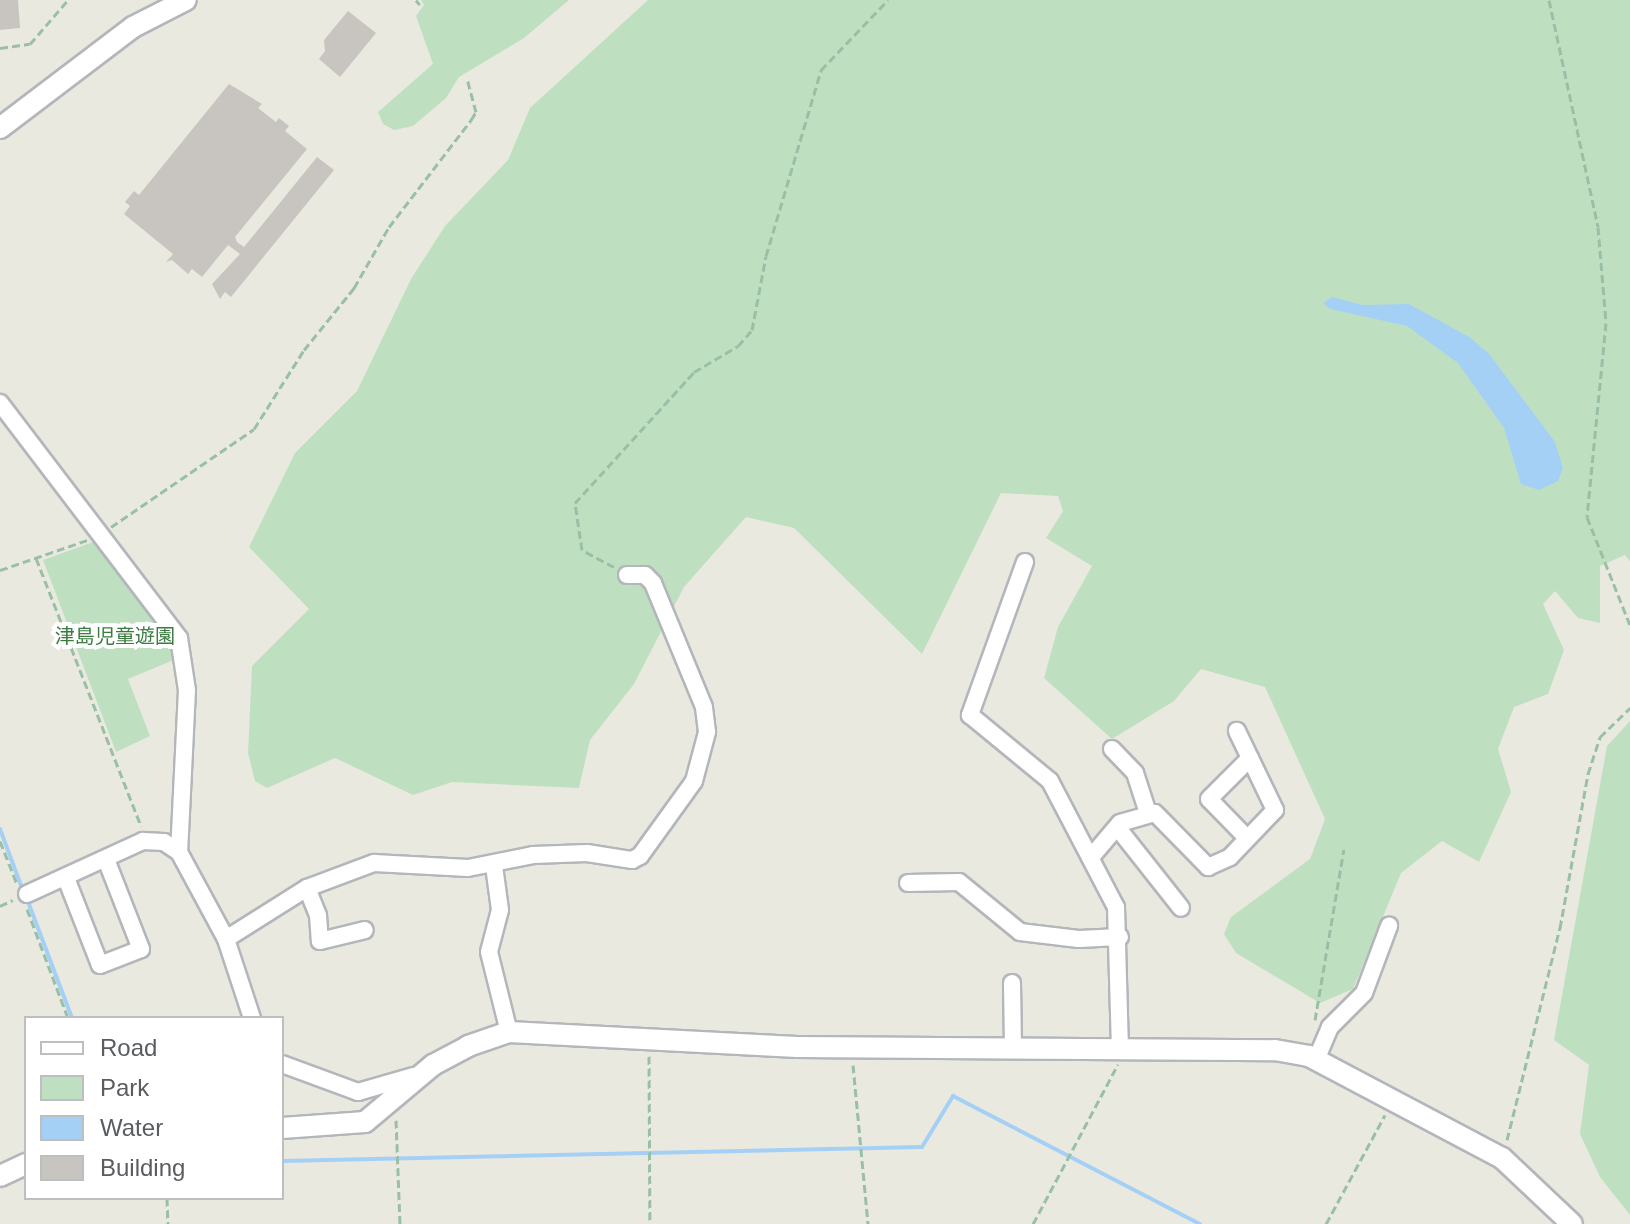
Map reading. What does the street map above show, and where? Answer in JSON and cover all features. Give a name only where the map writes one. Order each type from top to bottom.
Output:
[{"type":"street","points":[[0,128],[133,27],[186,0]]},
{"type":"street","points":[[0,403],[185,653],[179,852]]},
{"type":"street","points":[[1025,562],[970,715],[1050,781],[1092,856],[1116,907],[1124,1047]]},
{"type":"street","points":[[226,939],[307,888],[374,863],[494,866],[533,855],[587,853],[632,860],[640,856],[694,781],[707,732],[704,707],[653,583],[645,575],[627,575]]},
{"type":"street","points":[[1092,856],[1117,827],[1148,813],[1164,817],[1208,867],[1230,857],[1275,810],[1237,731]]},
{"type":"street","points":[[1112,749],[1135,773],[1148,813]]},
{"type":"street","points":[[1247,838],[1209,799],[1250,758]]},
{"type":"street","points":[[1117,827],[1181,908]]},
{"type":"street","points":[[24,895],[147,841],[164,842],[179,852],[226,939],[251,1016]]},
{"type":"street","points":[[66,878],[100,965],[141,949],[106,859]]},
{"type":"street","points":[[494,866],[500,910],[489,952],[509,1032]]},
{"type":"street","points":[[908,883],[959,882],[1020,932],[1079,939],[1120,937]]},
{"type":"street","points":[[307,888],[318,915],[320,941],[365,930]]},
{"type":"street","points":[[1316,1060],[1330,1027],[1364,993],[1389,926]]},
{"type":"street","points":[[1012,983],[1013,1048]]},
{"type":"street","points":[[284,1128],[365,1122],[425,1071],[468,1046],[509,1032],[852,1048],[1275,1050],[1316,1060],[1502,1158],[1572,1224]]},
{"type":"street","points":[[284,1065],[358,1092],[425,1071]]},
{"type":"street","points":[[0,1176],[24,1165]]},
{"type":"path","points":[[0,48],[30,44],[68,0]]},
{"type":"path","points":[[416,0],[420,5]]},
{"type":"path","points":[[627,575],[582,550],[575,503],[694,372],[738,346],[752,330],[766,256],[801,150],[821,70],[888,0]]},
{"type":"path","points":[[1549,0],[1595,211],[1605,309],[1587,517],[1630,625]]},
{"type":"path","points":[[0,570],[99,536],[254,429],[304,350],[354,288],[389,227],[476,112],[467,79]]},
{"type":"path","points":[[36,558],[147,841]]},
{"type":"path","points":[[1502,1158],[1560,928],[1588,774],[1600,737],[1630,708]]},
{"type":"path","points":[[0,841],[24,895],[67,1016]]},
{"type":"path","points":[[1314,1026],[1344,849]]},
{"type":"path","points":[[0,906],[24,895]]},
{"type":"path","points":[[649,1039],[650,1224]]},
{"type":"path","points":[[1033,1224],[1124,1047]]},
{"type":"path","points":[[852,1048],[868,1224]]},
{"type":"path","points":[[396,1097],[400,1224]]},
{"type":"path","points":[[1326,1224],[1393,1100]]},
{"type":"path","points":[[167,1200],[168,1224]]},
{"type":"green space","points":[[421,0],[569,0],[524,38],[459,77],[446,98],[413,126],[394,130],[383,124],[378,112],[433,64],[416,16],[424,5]]},
{"type":"green space","points":[[648,0],[1630,0],[1630,561],[1625,555],[1600,566],[1600,623],[1578,618],[1555,591],[1543,604],[1564,650],[1548,694],[1514,707],[1498,749],[1511,792],[1479,862],[1442,841],[1401,873],[1353,989],[1320,1003],[1236,953],[1224,934],[1231,917],[1310,859],[1325,819],[1265,687],[1201,669],[1174,701],[1112,739],[1044,678],[1058,627],[1092,566],[1046,538],[1063,511],[1058,496],[1001,493],[922,654],[794,528],[746,517],[684,587],[634,684],[590,740],[579,788],[452,782],[413,795],[335,758],[267,788],[255,781],[248,753],[252,666],[309,609],[249,547],[295,453],[357,391],[411,279],[445,226],[508,160],[530,108]]},
{"type":"green space","name":"津島児童遊園","points":[[96,541],[170,642],[176,659],[128,679],[150,736],[116,752],[43,560]]},
{"type":"green space","points":[[1630,721],[1630,1215],[1600,1177],[1580,1134],[1589,1065],[1554,1040],[1607,746]]},
{"type":"water","points":[[1332,297],[1363,305],[1409,304],[1471,338],[1490,355],[1555,442],[1563,468],[1558,481],[1539,490],[1521,484],[1504,428],[1458,363],[1407,326],[1330,309],[1323,303]]},
{"type":"building","points":[[0,0],[18,0],[20,28],[0,30]]},
{"type":"building","points":[[348,11],[376,33],[340,77],[319,59],[325,51],[324,40]]},
{"type":"building","points":[[229,84],[262,104],[258,108],[276,122],[279,118],[289,126],[285,131],[307,149],[235,237],[237,242],[244,247],[317,157],[334,170],[231,297],[225,292],[220,299],[212,284],[240,254],[228,245],[202,277],[192,269],[188,274],[172,260],[166,262],[173,254],[124,214],[130,206],[125,202],[134,191],[139,195]]},
{"type":"waterway","points":[[0,829],[23,891]]},
{"type":"waterway","points":[[27,899],[71,1016]]},
{"type":"waterway","points":[[284,1161],[922,1147],[953,1096],[1200,1224]]}]
